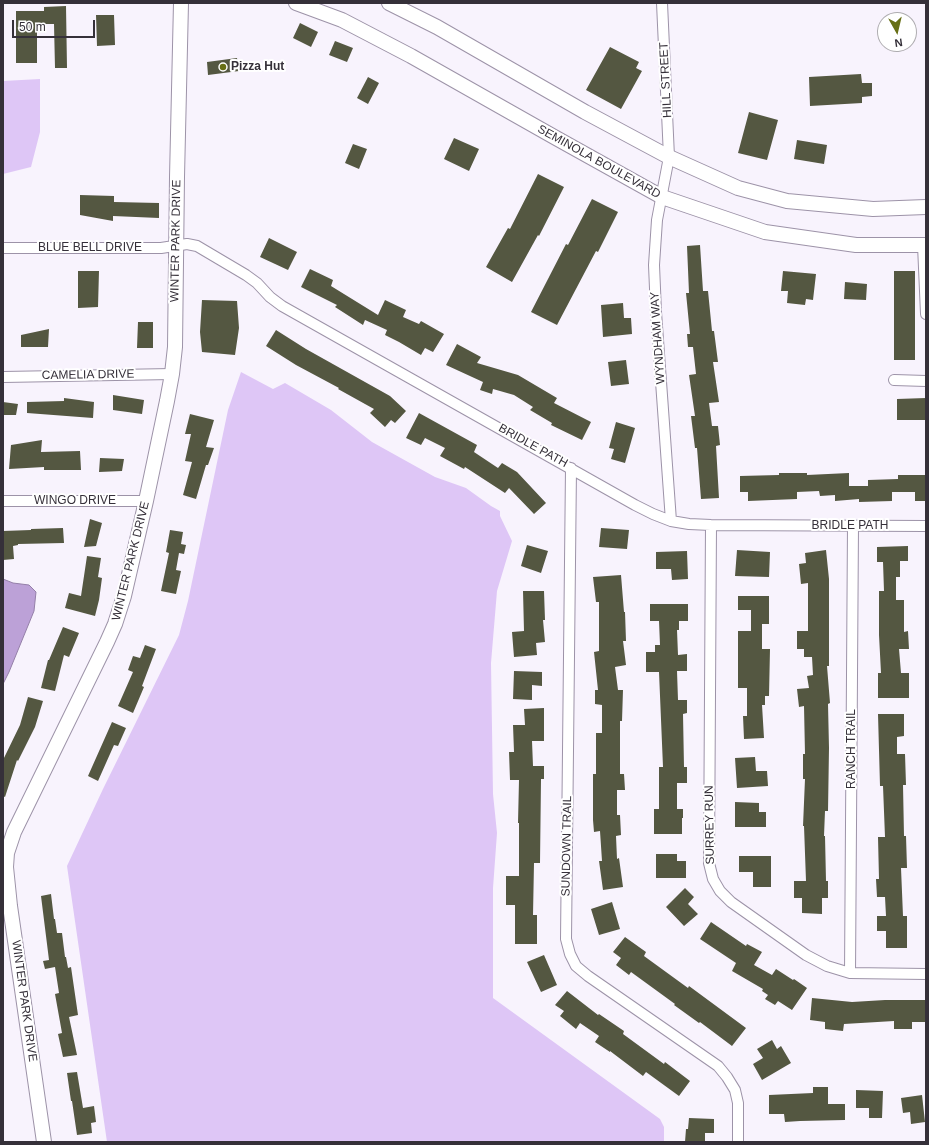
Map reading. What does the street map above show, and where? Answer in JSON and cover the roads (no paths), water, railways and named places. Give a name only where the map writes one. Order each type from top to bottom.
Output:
[{"type":"main road","name":"WINTER PARK DRIVE","points":[[44,1142],[6,907],[7,853],[14,832],[115,624],[124,596],[146,501],[172,374],[175,347],[181,3]]},
{"type":"main road","name":"SEMINOLA BOULEVARD","points":[[296,3],[342,20],[397,49],[562,142],[662,196],[765,232],[856,245],[925,245]]},
{"type":"main road","points":[[389,3],[436,27],[585,112],[670,157],[738,188],[787,201],[873,209],[926,207]]},
{"type":"street","name":"HILL STREET","points":[[662,3],[670,157]]},
{"type":"street","name":"WYNDHAM WAY","points":[[670,157],[657,220],[654,266],[671,521]]},
{"type":"street","name":"BRIDLE PATH","points":[[177,245],[187,244],[197,246],[246,275],[282,306],[635,505],[671,521],[711,525],[926,526]]},
{"type":"street","name":"BLUE BELL DRIVE","points":[[3,248],[161,248],[177,245]]},
{"type":"street","points":[[925,245],[926,314]]},
{"type":"street","name":"CAMELIA DRIVE","points":[[3,376],[172,374]]},
{"type":"street","points":[[894,380],[926,380]]},
{"type":"street","name":"SUNDOWN TRAIL","points":[[571,468],[566,939],[570,954],[576,966],[588,976],[718,1066],[735,1090],[738,1103],[738,1142]]},
{"type":"street","name":"WINGO DRIVE","points":[[3,501],[146,501]]},
{"type":"street","name":"SURREY RUN","points":[[711,525],[709,862],[712,879],[720,891],[731,902],[806,955],[828,966],[850,973],[926,974]]},
{"type":"street","name":"RANCH TRAIL","points":[[850,973],[853,526]]},
{"type":"place","name":"Pizza Hut","points":[[223,67]]}]
